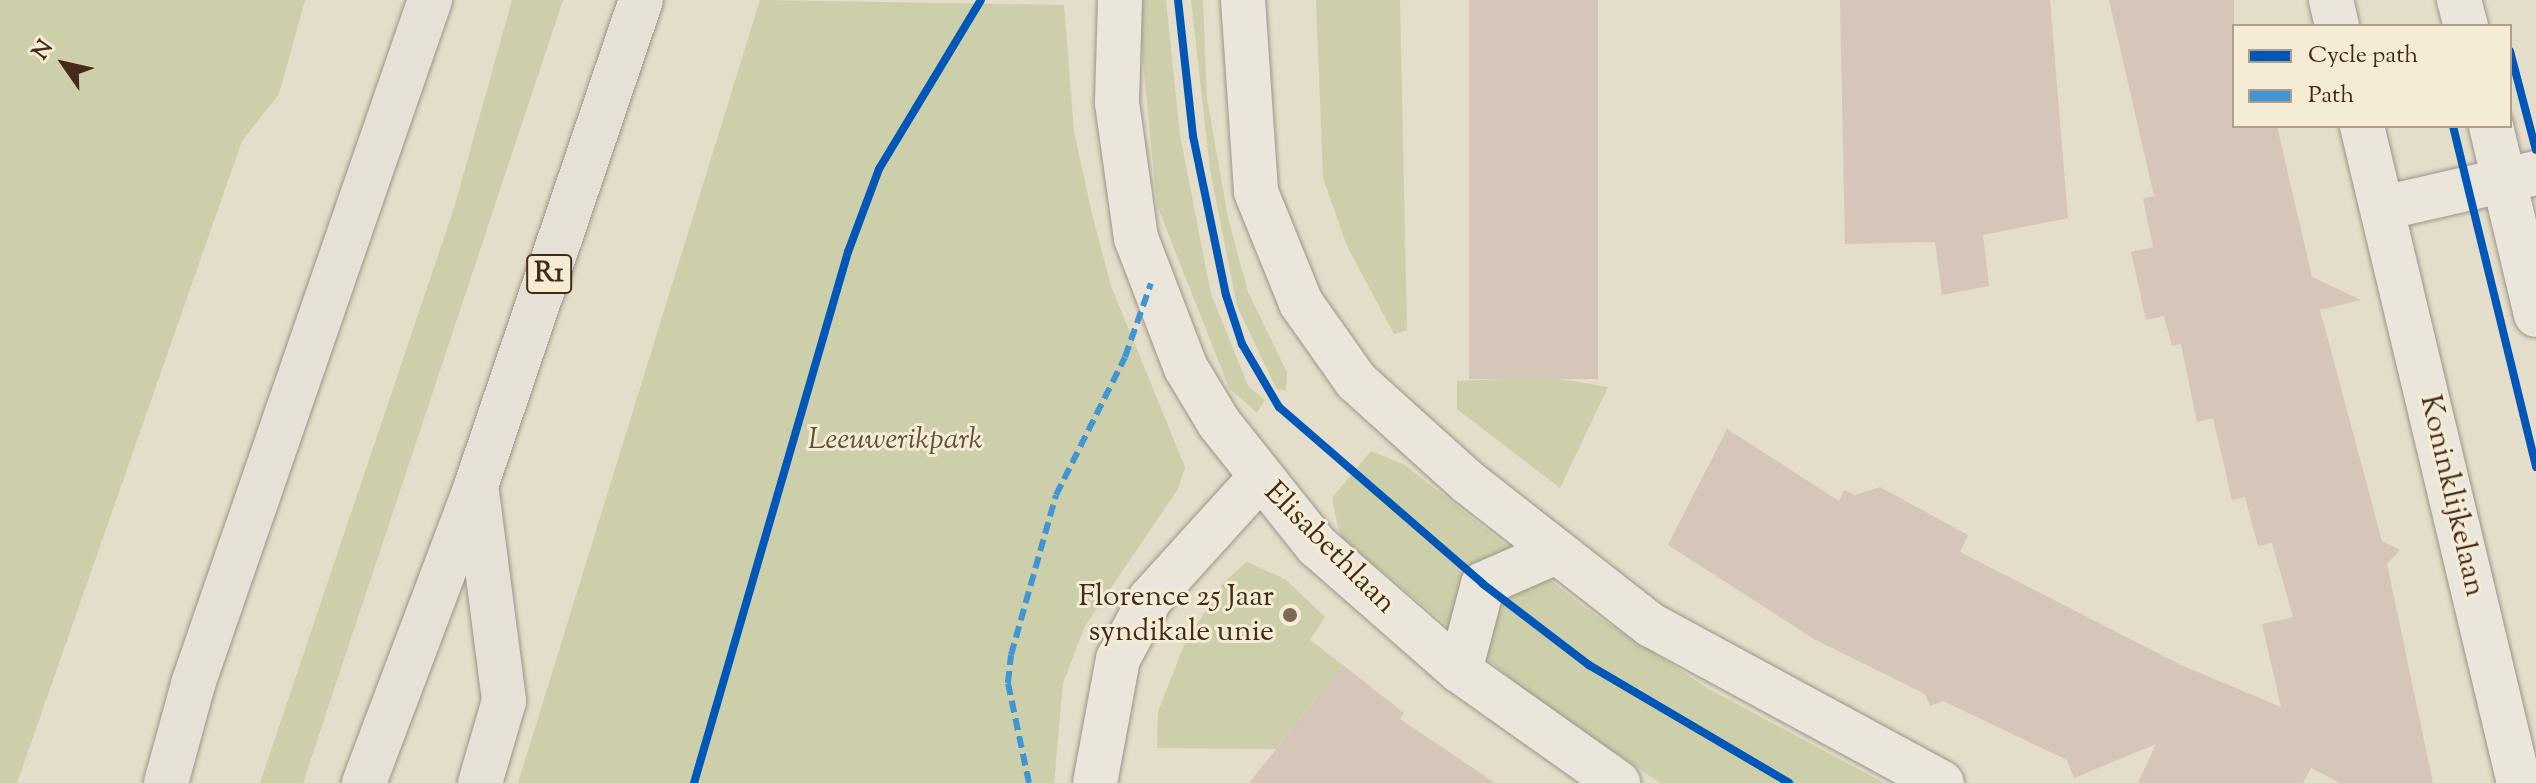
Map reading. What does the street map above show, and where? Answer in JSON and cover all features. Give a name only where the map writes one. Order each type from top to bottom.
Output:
[{"type":"highway","points":[[166,783],[193,684],[430,0]]},
{"type":"highway","name":"R1","points":[[364,783],[476,486],[641,0]]},
{"type":"highway","points":[[476,486],[504,701],[480,783]]},
{"type":"highway","points":[[141,783],[193,684]]},
{"type":"main road","name":"Elisabethlaan","points":[[1120,0],[1121,170],[1136,238],[1186,368],[1258,480],[1317,546],[1460,671],[1618,783]]},
{"type":"main road","points":[[1243,0],[1256,192],[1301,303],[1387,413],[1554,553],[1711,661],[1942,783]]},
{"type":"main road","points":[[2331,0],[2337,24]]},
{"type":"main road","points":[[2459,0],[2465,24]]},
{"type":"main road","name":"Koninklijkelaan","points":[[2363,128],[2519,783]]},
{"type":"main road","points":[[2492,128],[2520,176],[2536,315]]},
{"type":"main road","points":[[2383,208],[2520,176]]},
{"type":"main road","points":[[1095,783],[1118,659],[1150,599],[1258,480]]},
{"type":"main road","points":[[1460,671],[1483,584],[1554,553]]},
{"type":"green space","points":[[0,0],[305,0],[279,94],[242,141],[17,783],[0,783]]},
{"type":"green space","points":[[512,0],[563,0],[303,783],[260,783],[455,205]]},
{"type":"green space","name":"Leeuwerikpark","points":[[760,0],[1064,5],[1074,132],[1092,214],[1111,286],[1185,467],[1178,489],[1085,626],[1063,683],[1054,783],[518,783]]},
{"type":"green space","points":[[1137,0],[1166,0],[1180,135],[1211,294],[1248,386],[1265,400],[1257,413],[1229,388],[1157,205]]},
{"type":"green space","points":[[1191,0],[1203,0],[1207,98],[1228,218],[1248,292],[1287,372],[1286,391],[1276,388],[1237,306],[1210,170]]},
{"type":"green space","points":[[1316,0],[1400,0],[1407,330],[1394,334],[1347,246],[1323,178]]},
{"type":"green space","points":[[1548,377],[1608,387],[1560,488],[1457,409],[1457,381]]},
{"type":"green space","points":[[1371,451],[1405,465],[1588,610],[1709,689],[1884,783],[1660,783],[1533,697],[1340,536],[1332,498]]},
{"type":"green space","points":[[1247,562],[1285,579],[1325,617],[1310,640],[1343,665],[1276,749],[1157,748],[1158,712],[1184,645],[1224,582]]},
{"type":"building","points":[[1469,0],[1598,0],[1598,379],[1469,379]]},
{"type":"building","points":[[1840,0],[2050,0],[2068,218],[1983,235],[1989,286],[1942,295],[1935,242],[1845,244]]},
{"type":"building","points":[[2109,0],[2234,0],[2232,128],[2277,128],[2312,277],[2361,300],[2320,310],[2382,541],[2400,550],[2387,564],[2433,783],[2340,783],[2311,768],[2303,783],[2138,783],[2156,744],[2074,778],[2067,760],[1943,701],[1930,706],[1925,694],[1814,639],[1668,545],[1727,429],[1839,501],[1844,490],[1855,495],[1880,487],[1968,535],[1960,552],[2181,665],[2281,707],[2262,624],[2293,617],[2272,543],[2258,546],[2245,497],[2232,500],[2213,418],[2197,422],[2181,344],[2172,346],[2164,316],[2146,320],[2131,252],[2153,247],[2143,199],[2154,196]]},
{"type":"building","points":[[1343,665],[1404,713],[1400,719],[1495,783],[1249,783]]},
{"type":"marked path","points":[[1029,783],[1008,683],[1011,655],[1056,495],[1125,357],[1151,283]]},
{"type":"cycle path","points":[[694,783],[848,252],[879,169],[981,0]]},
{"type":"cycle path","points":[[1178,0],[1193,136],[1226,295],[1242,344],[1279,407],[1483,584],[1589,665],[1789,783]]},
{"type":"cycle path","points":[[2512,59],[2536,150]]},
{"type":"cycle path","points":[[2453,128],[2536,467]]},
{"type":"place","name":"Florence 25 Jaar syndikale unie","points":[[1290,615]]}]
